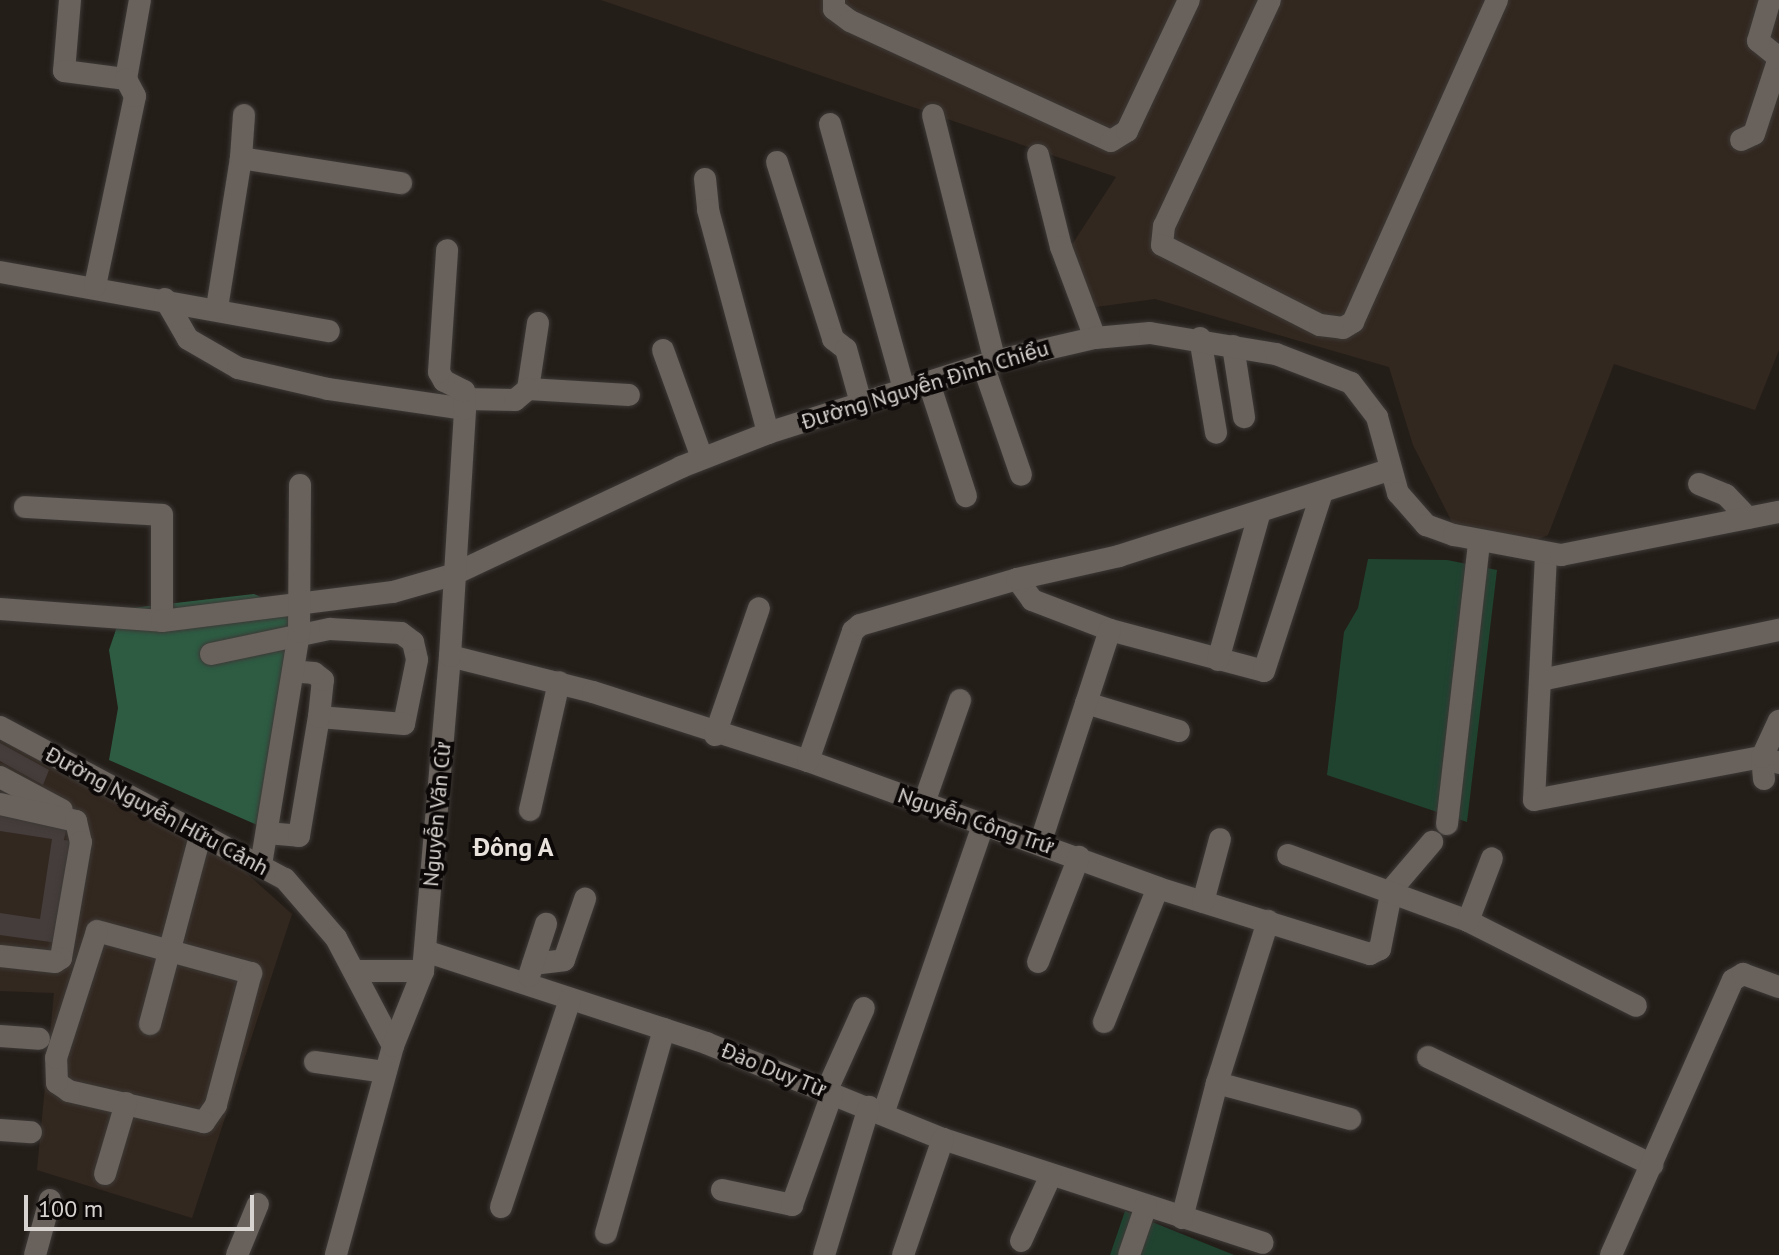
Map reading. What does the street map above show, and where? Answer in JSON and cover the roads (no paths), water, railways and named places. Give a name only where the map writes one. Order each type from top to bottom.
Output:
[{"type":"street","points":[[70,0],[61,63],[64,71],[126,79]]},
{"type":"street","points":[[95,286],[135,96],[126,79],[140,0]]},
{"type":"street","points":[[834,0],[834,9],[850,21],[1111,141],[1127,131],[1189,0]]},
{"type":"street","points":[[1270,0],[1164,226],[1162,245],[1320,325],[1343,328],[1353,322],[1497,0]]},
{"type":"street","points":[[1741,140],[1754,134],[1779,58],[1758,41],[1770,0]]},
{"type":"street","points":[[217,308],[241,158],[244,115]]},
{"type":"street","points":[[933,115],[989,363],[1021,475]]},
{"type":"street","points":[[830,124],[904,389]]},
{"type":"street","points":[[1038,155],[1061,247],[1095,338]]},
{"type":"street","points":[[241,158],[401,183]]},
{"type":"street","points":[[777,162],[833,339],[846,349],[861,403]]},
{"type":"street","points":[[705,179],[708,210],[768,433]]},
{"type":"street","points":[[447,250],[439,372],[444,381],[459,385],[465,404]]},
{"type":"street","points":[[0,272],[95,286],[329,331]]},
{"type":"street","points":[[165,299],[172,319],[188,339],[238,368],[328,389],[465,404],[515,400],[528,389],[538,323]]},
{"type":"street","name":"Đường Nguyễn Đình Chiểu","points":[[0,609],[162,621],[393,592],[452,575],[702,458],[768,433],[989,363],[1095,338],[1150,333],[1200,338],[1276,354],[1351,383],[1377,417],[1388,470],[1404,503],[1426,525],[1479,541],[1546,555],[1779,512]]},
{"type":"street","points":[[1200,338],[1216,433]]},
{"type":"street","points":[[1233,346],[1244,417]]},
{"type":"street","points":[[663,350],[702,458]]},
{"type":"street","points":[[929,383],[966,496]]},
{"type":"street","points":[[528,389],[629,395]]},
{"type":"street","name":"Nguyễn Văn Cừ","points":[[393,1046],[424,961],[450,656],[452,575],[465,404]]},
{"type":"street","points":[[808,761],[853,631],[1017,579],[1119,556],[1388,470]]},
{"type":"street","points":[[1699,484],[1726,495],[1748,518]]},
{"type":"street","points":[[261,865],[299,632],[300,485]]},
{"type":"street","points":[[1017,579],[1032,600],[1110,630],[1259,671],[1268,668],[1322,492]]},
{"type":"street","points":[[25,507],[162,515],[162,621]]},
{"type":"street","points":[[1218,660],[1260,512]]},
{"type":"street","points":[[1447,824],[1479,541]]},
{"type":"street","points":[[1546,555],[1536,802],[1768,767],[1779,721]]},
{"type":"street","points":[[715,735],[759,608]]},
{"type":"street","points":[[1040,844],[1110,630]]},
{"type":"street","points":[[1541,680],[1779,630]]},
{"type":"street","points":[[211,654],[299,632],[401,633],[415,648],[404,724],[319,717]]},
{"type":"street","name":"Nguyễn Công Trứ","points":[[450,656],[559,682],[715,735],[808,761],[1158,888],[1376,952],[1392,889],[1432,842]]},
{"type":"street","points":[[267,833],[299,836],[319,717],[323,680],[319,674],[293,671]]},
{"type":"street","points":[[530,810],[559,682]]},
{"type":"street","points":[[924,803],[960,700]]},
{"type":"street","points":[[1086,703],[1179,731]]},
{"type":"street","name":"Đường Nguyễn Hữu Cảnh","points":[[0,727],[285,879],[308,903],[354,971],[393,1046]]},
{"type":"street","points":[[0,777],[76,821],[81,842],[61,958],[55,962],[0,956]]},
{"type":"street","points":[[0,804],[76,821]]},
{"type":"street","points":[[824,1255],[983,825]]},
{"type":"street","points":[[150,1024],[200,836]]},
{"type":"street","points":[[1203,902],[1220,839]]},
{"type":"street","points":[[1288,855],[1392,889],[1468,921],[1636,1006]]},
{"type":"street","points":[[1038,962],[1079,857]]},
{"type":"street","points":[[1468,921],[1492,858]]},
{"type":"street","points":[[1104,1022],[1158,888]]},
{"type":"street","points":[[530,974],[564,960],[585,899]]},
{"type":"street","points":[[1182,1218],[1217,1083],[1268,921]]},
{"type":"street","points":[[530,974],[546,924]]},
{"type":"street","points":[[97,931],[251,973],[216,1105],[204,1122],[126,1103],[69,1091],[53,1074],[88,952],[97,931]]},
{"type":"street","name":"Đào Duy Từ","points":[[354,971],[424,961],[530,974],[570,999],[664,1029],[943,1139],[1263,1243]]},
{"type":"street","points":[[1611,1255],[1736,977],[1754,976],[1779,987]]},
{"type":"street","points":[[501,1207],[570,999]]},
{"type":"street","points":[[722,1190],[792,1205],[829,1093],[864,1008]]},
{"type":"street","points":[[606,1233],[664,1029]]},
{"type":"street","points":[[0,1036],[39,1039]]},
{"type":"street","points":[[336,1255],[393,1046]]},
{"type":"street","points":[[1428,1057],[1652,1165]]},
{"type":"street","points":[[315,1062],[385,1072]]},
{"type":"street","points":[[1217,1083],[1350,1119]]},
{"type":"street","points":[[105,1174],[126,1103]]},
{"type":"street","points":[[0,1130],[31,1132]]},
{"type":"street","points":[[903,1255],[943,1139]]},
{"type":"street","points":[[1021,1241],[1051,1175]]},
{"type":"street","points":[[35,1255],[50,1200]]},
{"type":"street","points":[[237,1255],[258,1204]]},
{"type":"street","points":[[1129,1255],[1146,1206]]},
{"type":"district","name":"Đông A","points":[[513,847]]}]
